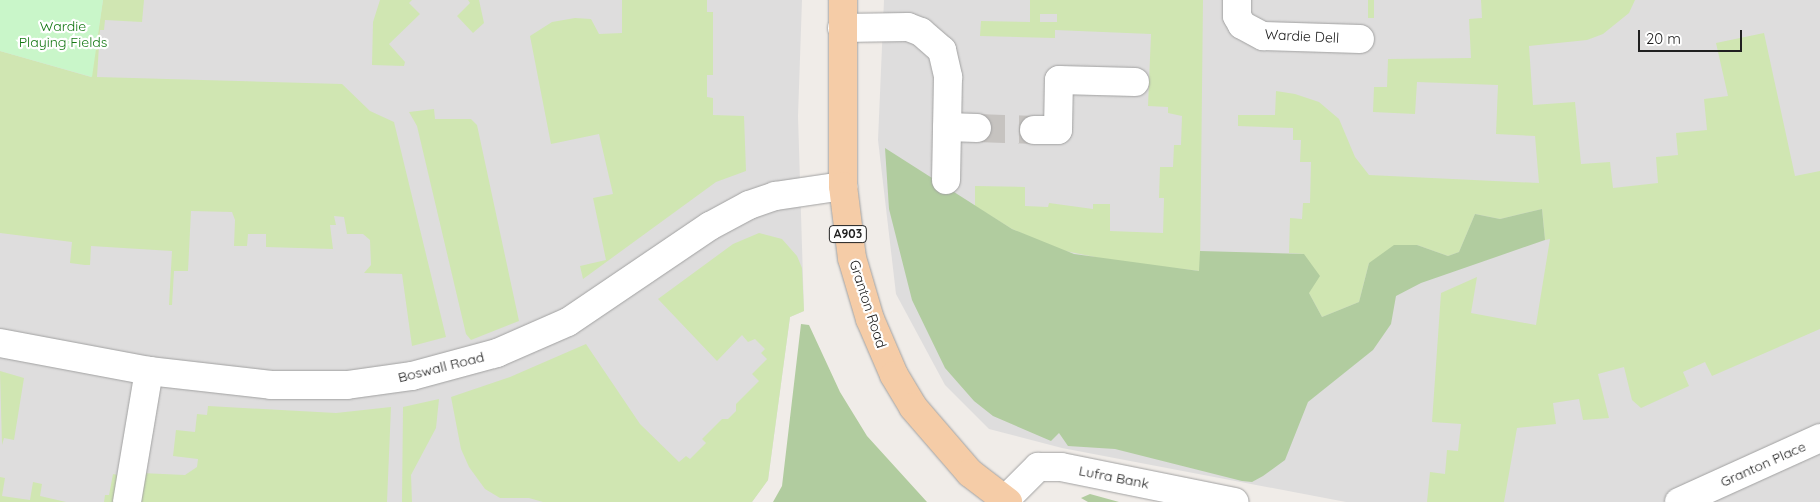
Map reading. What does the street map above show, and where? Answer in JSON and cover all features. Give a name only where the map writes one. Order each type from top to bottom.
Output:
[{"type":"main road","name":"Granton Road","points":[[843,0],[842,186],[858,283],[870,320],[894,375],[913,406],[970,473],[1006,501]]},
{"type":"street","name":"Wardie Dell","points":[[1237,0],[1237,16],[1242,25],[1263,36],[1360,39]]},
{"type":"street","points":[[842,28],[908,27],[933,40],[942,50],[947,64],[946,180]]},
{"type":"street","points":[[1034,130],[1058,130],[1059,80],[1135,82]]},
{"type":"street","points":[[946,127],[977,128]]},
{"type":"street","name":"Boswall Road","points":[[0,342],[149,371],[232,381],[322,386],[396,378],[457,364],[537,338],[568,322],[730,214],[775,196],[842,186]]},
{"type":"street","points":[[127,502],[149,371]]},
{"type":"street","name":"Granton Place","points":[[1679,502],[1820,438]]},
{"type":"street","name":"Lufra Bank","points":[[1006,501],[1038,468],[1061,467],[1234,502]]},
{"type":"shaded area","points":[[0,0],[802,0],[798,116],[804,311],[790,317],[768,480],[752,502],[0,502]]},
{"type":"shaded area","points":[[884,0],[1820,0],[1820,502],[1346,502],[1062,448],[989,429],[945,385],[896,294],[878,140]]},
{"type":"green space","name":"Wardie Playing Fields","points":[[0,0],[103,0],[92,77],[0,51]]},
{"type":"green space","points":[[103,0],[144,0],[142,22],[105,20],[104,30],[100,30],[97,77],[342,84],[370,111],[394,122],[446,337],[412,346],[402,274],[364,273],[371,265],[370,240],[363,234],[347,234],[344,217],[334,216],[336,225],[330,225],[333,249],[266,247],[266,234],[248,234],[247,246],[234,246],[235,220],[232,212],[191,211],[188,271],[174,271],[172,305],[169,305],[172,251],[91,246],[90,265],[85,265],[70,263],[72,242],[0,233],[0,51],[91,77]]},
{"type":"green space","points":[[380,0],[412,0],[409,3],[420,14],[389,44],[405,62],[404,66],[372,65],[373,22]]},
{"type":"green space","points":[[468,0],[479,0],[484,23],[473,33],[457,16],[470,3]]},
{"type":"green space","points":[[622,0],[707,0],[707,12],[713,12],[713,75],[707,75],[707,97],[713,98],[713,115],[744,116],[746,171],[716,182],[583,279],[580,266],[606,260],[593,198],[613,194],[599,134],[551,144],[530,36],[552,22],[575,18],[591,19],[599,34],[622,33]]},
{"type":"green space","points":[[1030,0],[1203,0],[1200,271],[1120,262],[1060,250],[1012,229],[975,206],[975,186],[1025,187],[1025,206],[1048,207],[1049,203],[1093,209],[1093,204],[1110,204],[1110,231],[1163,233],[1164,198],[1159,198],[1160,167],[1173,167],[1174,145],[1181,145],[1182,116],[1168,113],[1168,107],[1148,106],[1151,34],[1055,30],[1055,38],[980,36],[981,21],[1030,22]],"holes":[[[1040,14],[1057,14],[1057,22],[1040,22]]]},
{"type":"green space","points":[[1368,0],[1374,0],[1374,18],[1368,18]]},
{"type":"green space","points":[[1481,0],[1635,0],[1629,13],[1603,34],[1587,40],[1529,46],[1533,105],[1575,102],[1581,164],[1610,162],[1613,188],[1658,183],[1656,157],[1678,155],[1676,133],[1707,130],[1704,99],[1728,96],[1716,43],[1764,33],[1795,176],[1820,171],[1820,329],[1712,376],[1705,362],[1683,372],[1689,386],[1641,408],[1632,400],[1624,367],[1598,374],[1609,418],[1583,420],[1579,399],[1553,403],[1556,424],[1517,428],[1504,502],[1427,502],[1430,472],[1445,474],[1447,450],[1458,451],[1461,424],[1432,422],[1441,293],[1477,277],[1471,313],[1536,325],[1550,239],[1545,240],[1542,209],[1500,219],[1475,214],[1459,252],[1448,256],[1417,245],[1369,263],[1359,302],[1322,317],[1309,293],[1304,254],[1289,253],[1290,218],[1302,219],[1303,203],[1310,203],[1311,162],[1300,162],[1301,140],[1293,140],[1293,128],[1238,126],[1238,115],[1275,115],[1276,91],[1295,94],[1319,102],[1339,119],[1355,157],[1369,175],[1539,183],[1535,136],[1496,134],[1498,85],[1417,82],[1415,114],[1373,112],[1374,87],[1387,87],[1388,59],[1471,58],[1469,19],[1482,18]]},
{"type":"green space","points":[[434,109],[435,119],[471,119],[477,125],[519,321],[471,340],[466,334],[417,126],[409,112]]},
{"type":"green space","points":[[885,148],[1012,229],[1074,254],[1199,271],[1200,251],[1304,254],[1320,276],[1309,293],[1322,317],[1359,302],[1369,263],[1394,245],[1417,245],[1448,256],[1459,252],[1475,214],[1500,219],[1542,209],[1545,240],[1421,283],[1396,296],[1391,324],[1373,350],[1308,402],[1285,460],[1252,482],[1242,481],[1115,449],[1068,446],[1059,433],[1051,441],[993,416],[974,401],[945,368],[912,300],[889,209]]},
{"type":"green space","points":[[759,233],[782,239],[797,256],[802,268],[804,311],[790,317],[768,480],[752,502],[543,502],[529,498],[500,498],[485,489],[469,467],[461,449],[451,397],[510,377],[586,344],[640,424],[679,462],[686,456],[690,459],[706,443],[702,439],[722,419],[728,419],[736,411],[736,404],[759,381],[752,374],[767,359],[761,353],[765,349],[755,339],[748,342],[742,335],[717,361],[658,299],[733,244]]},
{"type":"green space","points":[[801,324],[809,325],[840,392],[867,436],[927,502],[773,502],[782,486]]},
{"type":"green space","points":[[0,371],[24,378],[14,440],[4,438],[2,445]]},
{"type":"green space","points":[[439,399],[436,428],[411,475],[412,502],[402,502],[403,407]]},
{"type":"green space","points":[[208,406],[336,413],[391,407],[387,502],[133,502],[141,473],[185,475],[197,467],[198,459],[173,456],[176,430],[195,432],[197,414],[207,415]]},
{"type":"green space","points":[[113,474],[122,476],[117,502],[104,502],[105,495],[109,495]]},
{"type":"green space","points":[[0,477],[5,478],[2,496],[30,500],[33,482],[42,484],[40,496],[66,502],[0,502]]},
{"type":"green space","points":[[1090,494],[1119,502],[1088,502],[1081,498]]},
{"type":"tunnel","points":[[977,128],[1034,130]]}]
